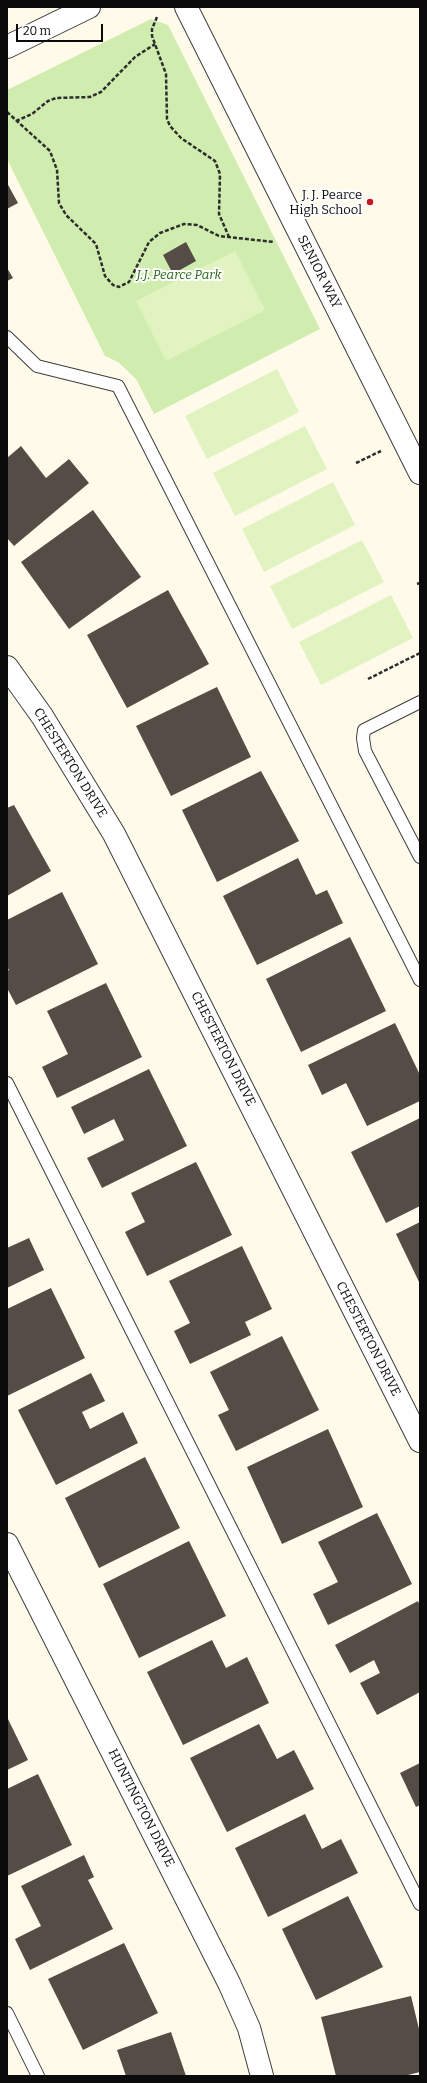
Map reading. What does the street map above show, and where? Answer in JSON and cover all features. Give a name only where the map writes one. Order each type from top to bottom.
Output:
[{"type":"street","points":[[7,47],[89,7]]},
{"type":"street","name":"SENIOR WAY","points":[[186,7],[420,473]]},
{"type":"street","name":"CHESTERTON DRIVE","points":[[7,668],[42,716],[114,834],[420,1441]]},
{"type":"street","name":"HUNTINGTON DRIVE","points":[[7,1544],[229,1983],[249,2028],[262,2076]]},
{"type":"lane","points":[[7,337],[37,366],[118,386],[420,980]]},
{"type":"lane","points":[[420,702],[364,730],[362,738],[365,751],[420,857]]},
{"type":"lane","points":[[7,1083],[420,1904]]},
{"type":"lane","points":[[7,2013],[38,2076]]},
{"type":"path","points":[[157,17],[152,29],[155,44],[166,74],[167,119],[170,126],[181,138],[215,161],[220,174],[219,214],[229,237]]},
{"type":"path","points":[[16,121],[32,114],[48,101],[56,98],[90,97],[101,92],[135,57],[155,44]]},
{"type":"path","points":[[7,112],[50,151],[57,170],[59,203],[66,215],[96,244],[105,276],[108,282],[113,285],[119,287],[129,282],[149,242],[171,228],[184,224],[197,225],[219,236],[281,242]]},
{"type":"path","points":[[356,463],[385,449]]},
{"type":"path","points":[[368,679],[420,653]]},
{"type":"green space","name":"J.J. Pearce Park","points":[[151,19],[168,25],[320,329],[154,414],[136,379],[118,362],[105,356],[7,159],[7,90]]},
{"type":"green space","points":[[235,251],[265,310],[166,361],[136,301]]},
{"type":"green space","points":[[277,369],[299,412],[207,459],[185,416]]},
{"type":"green space","points":[[305,426],[327,469],[235,516],[213,473]]},
{"type":"green space","points":[[333,482],[355,525],[264,572],[242,529]]},
{"type":"green space","points":[[362,540],[384,582],[292,629],[270,586]]},
{"type":"green space","points":[[391,595],[413,638],[321,685],[299,642]]},
{"type":"building","points":[[7,183],[18,203],[7,209]]},
{"type":"building","points":[[186,242],[196,261],[173,274],[163,255]]},
{"type":"building","points":[[7,268],[13,278],[7,281]]},
{"type":"building","points":[[21,446],[46,478],[69,459],[89,483],[14,546],[7,538],[7,458]]},
{"type":"building","points":[[93,510],[141,577],[69,629],[21,562]]},
{"type":"building","points":[[168,590],[209,664],[127,708],[87,635]]},
{"type":"building","points":[[217,687],[251,757],[171,796],[136,726]]},
{"type":"building","points":[[261,771],[299,841],[217,882],[182,810]]},
{"type":"building","points":[[14,805],[51,871],[7,896],[7,808]]},
{"type":"building","points":[[298,858],[316,895],[327,890],[343,923],[257,965],[223,896]]},
{"type":"building","points":[[62,892],[98,964],[16,1005],[7,988],[7,971],[9,970],[7,967],[7,920]]},
{"type":"building","points":[[350,937],[386,1011],[301,1052],[266,979]]},
{"type":"building","points":[[106,983],[142,1057],[57,1098],[42,1067],[68,1054],[47,1011]]},
{"type":"building","points":[[395,1023],[420,1075],[420,1101],[367,1126],[346,1083],[322,1095],[308,1065]]},
{"type":"building","points":[[149,1069],[187,1146],[102,1188],[87,1158],[124,1140],[114,1119],[84,1134],[71,1107]]},
{"type":"building","points":[[420,1118],[420,1206],[386,1223],[351,1152]]},
{"type":"building","points":[[196,1162],[232,1235],[147,1276],[125,1232],[145,1222],[131,1193]]},
{"type":"building","points":[[420,1222],[420,1284],[396,1234]]},
{"type":"building","points":[[29,1238],[44,1270],[7,1288],[7,1248]]},
{"type":"building","points":[[242,1246],[272,1309],[245,1322],[251,1335],[190,1364],[174,1331],[190,1323],[169,1281]]},
{"type":"building","points":[[51,1288],[85,1358],[7,1396],[7,1309]]},
{"type":"building","points":[[282,1336],[319,1410],[236,1451],[218,1415],[229,1410],[210,1372]]},
{"type":"building","points":[[91,1373],[105,1401],[82,1412],[90,1429],[123,1412],[138,1443],[56,1485],[18,1410]]},
{"type":"building","points":[[328,1429],[363,1507],[282,1544],[247,1467]]},
{"type":"building","points":[[145,1457],[180,1528],[99,1568],[65,1498]]},
{"type":"building","points":[[377,1513],[412,1584],[328,1625],[313,1594],[338,1582],[318,1542]]},
{"type":"building","points":[[189,1541],[226,1616],[139,1658],[103,1584]]},
{"type":"building","points":[[418,1601],[420,1606],[420,1692],[377,1715],[360,1683],[380,1673],[374,1660],[350,1673],[335,1645]]},
{"type":"building","points":[[212,1640],[226,1668],[247,1657],[269,1703],[183,1745],[147,1672]]},
{"type":"building","points":[[7,1717],[28,1760],[7,1770]]},
{"type":"building","points":[[259,1724],[277,1759],[294,1750],[314,1789],[227,1832],[190,1758]]},
{"type":"building","points":[[420,1763],[420,1805],[416,1807],[400,1773]]},
{"type":"building","points":[[38,1774],[72,1845],[7,1876],[7,1789]]},
{"type":"building","points":[[305,1814],[322,1849],[341,1839],[358,1873],[268,1917],[235,1848]]},
{"type":"building","points":[[84,1855],[94,1877],[88,1880],[113,1929],[30,1970],[15,1939],[41,1926],[21,1886]]},
{"type":"building","points":[[348,1896],[383,1967],[316,2000],[282,1929]]},
{"type":"building","points":[[124,1943],[158,2013],[83,2050],[48,1979]]},
{"type":"building","points":[[411,1996],[420,2033],[420,2072],[404,2076],[336,2076],[321,2017]]},
{"type":"building","points":[[171,2032],[186,2076],[126,2076],[117,2050]]},
{"type":"place","name":"J. J. Pearce High School","points":[[370,202]]}]
